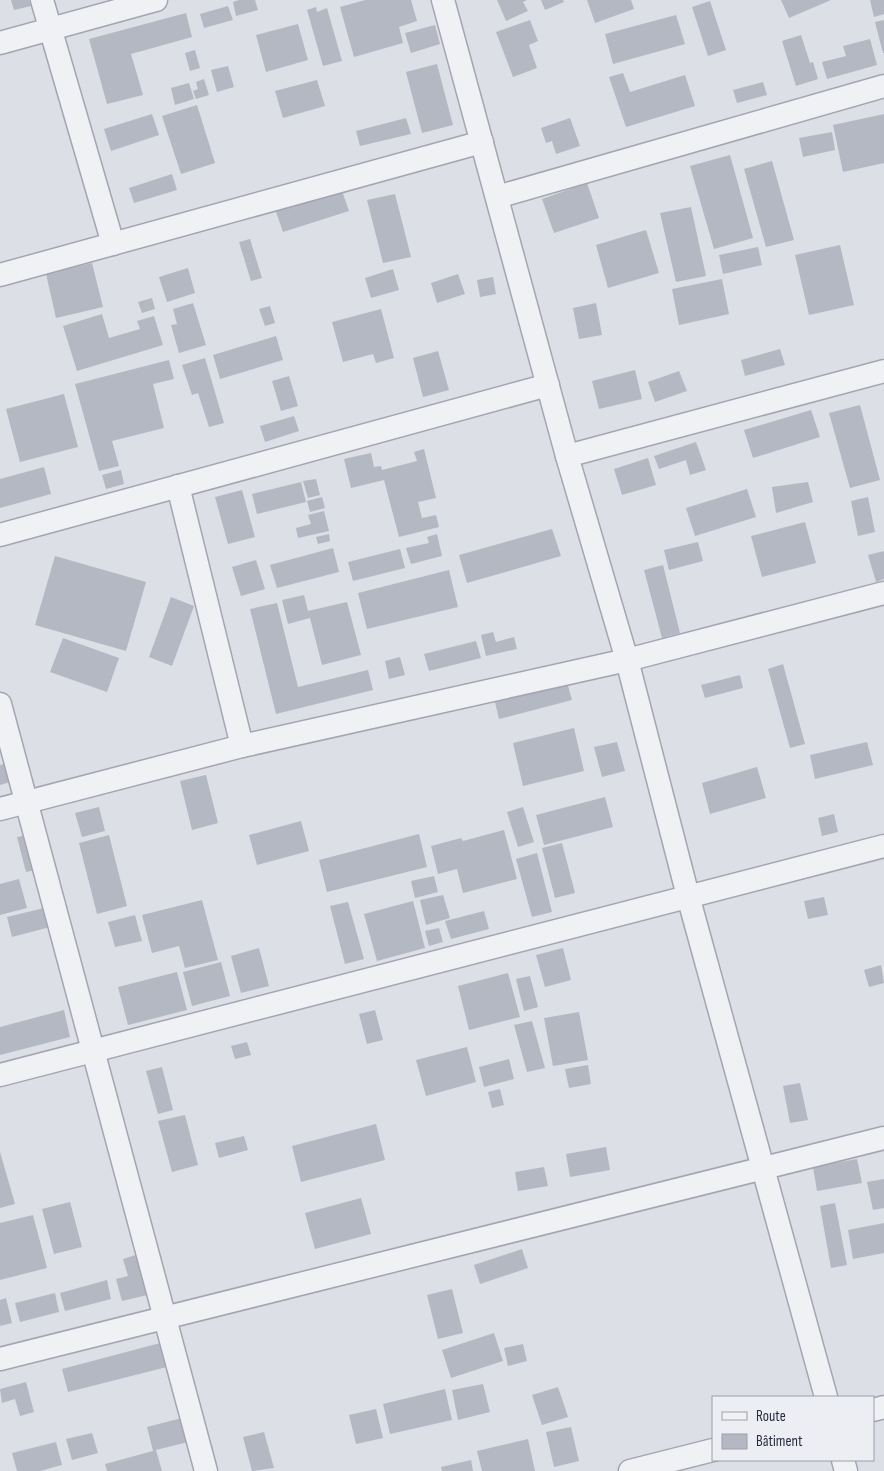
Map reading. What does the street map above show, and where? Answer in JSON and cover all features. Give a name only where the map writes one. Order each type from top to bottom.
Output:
[{"type":"street","points":[[42,0],[113,244]]},
{"type":"street","points":[[0,43],[156,0]]},
{"type":"street","points":[[443,0],[548,385],[627,660],[688,896],[826,1396]]},
{"type":"street","points":[[497,197],[884,86]]},
{"type":"street","points":[[0,275],[482,142]]},
{"type":"street","points":[[568,456],[884,371]]},
{"type":"street","points":[[0,535],[548,385]]},
{"type":"street","points":[[178,486],[242,746]]},
{"type":"street","points":[[0,809],[242,746],[627,660],[884,593]]},
{"type":"street","points":[[0,704],[206,1471]]},
{"type":"street","points":[[0,1075],[884,846]]},
{"type":"street","points":[[0,1359],[884,1138]]},
{"type":"street","points":[[630,1471],[712,1450]]},
{"type":"building","points":[[11,0],[29,0],[31,6],[14,10]]},
{"type":"building","points":[[255,0],[258,10],[236,16],[233,2]]},
{"type":"building","points":[[365,0],[411,0],[417,21],[399,27],[403,43],[354,57],[340,7]]},
{"type":"building","points":[[497,0],[527,0],[523,2],[528,11],[506,21]]},
{"type":"building","points":[[541,0],[563,0],[564,2],[545,10]]},
{"type":"building","points":[[587,0],[631,0],[634,9],[595,23]]},
{"type":"building","points":[[781,0],[831,0],[789,18]]},
{"type":"building","points":[[870,0],[884,0],[884,14],[874,17]]},
{"type":"building","points":[[710,1],[726,50],[708,56],[692,7]]},
{"type":"building","points":[[228,6],[233,20],[204,28],[200,14]]},
{"type":"building","points":[[316,7],[317,12],[327,8],[342,61],[323,66],[307,10]]},
{"type":"building","points":[[186,13],[192,37],[131,54],[143,95],[107,104],[89,39]]},
{"type":"building","points":[[676,15],[685,44],[613,64],[605,34]]},
{"type":"building","points":[[530,20],[538,41],[529,45],[537,68],[513,77],[496,32]]},
{"type":"building","points":[[884,20],[884,53],[883,53],[875,22]]},
{"type":"building","points":[[298,24],[308,60],[266,72],[256,35]]},
{"type":"building","points":[[435,25],[440,44],[411,53],[405,33]]},
{"type":"building","points":[[801,35],[810,63],[813,62],[818,79],[796,86],[782,41]]},
{"type":"building","points":[[870,39],[877,65],[827,79],[822,62],[846,56],[843,46]]},
{"type":"building","points":[[195,50],[200,68],[190,71],[185,53]]},
{"type":"building","points":[[437,64],[453,125],[422,133],[406,72]]},
{"type":"building","points":[[228,66],[234,87],[217,92],[211,70]]},
{"type":"building","points":[[623,73],[630,92],[685,75],[695,106],[626,127],[609,77]]},
{"type":"building","points":[[204,79],[209,95],[196,99],[193,91],[198,89],[196,82]]},
{"type":"building","points":[[317,80],[325,106],[283,118],[275,91]]},
{"type":"building","points":[[763,82],[767,95],[737,103],[733,90]]},
{"type":"building","points":[[189,83],[194,99],[175,105],[171,88]]},
{"type":"building","points":[[197,105],[215,163],[181,174],[162,116]]},
{"type":"building","points":[[152,114],[159,135],[111,151],[104,129]]},
{"type":"building","points":[[884,114],[884,163],[843,172],[833,125]]},
{"type":"building","points":[[406,118],[411,134],[360,146],[356,131]]},
{"type":"building","points":[[570,118],[580,146],[556,154],[552,141],[546,143],[541,128]]},
{"type":"building","points":[[832,132],[835,150],[803,157],[799,138]]},
{"type":"building","points":[[730,155],[753,238],[714,249],[690,166]]},
{"type":"building","points":[[772,161],[794,240],[766,247],[744,169]]},
{"type":"building","points":[[172,174],[177,190],[134,203],[129,188]]},
{"type":"building","points":[[587,183],[599,218],[554,233],[542,199]]},
{"type":"building","points":[[341,188],[349,211],[283,232],[275,209]]},
{"type":"building","points":[[395,194],[411,257],[383,263],[367,200]]},
{"type":"building","points":[[691,207],[706,276],[676,282],[660,213]]},
{"type":"building","points":[[646,230],[659,273],[608,288],[596,245]]},
{"type":"building","points":[[250,239],[262,278],[251,281],[239,242]]},
{"type":"building","points":[[840,245],[854,305],[809,315],[795,255]]},
{"type":"building","points":[[758,247],[762,265],[723,274],[719,255]]},
{"type":"building","points":[[92,263],[103,307],[56,318],[46,274]]},
{"type":"building","points":[[188,268],[195,293],[167,302],[159,277]]},
{"type":"building","points":[[393,269],[399,290],[371,298],[365,278]]},
{"type":"building","points":[[458,274],[465,294],[437,303],[431,283]]},
{"type":"building","points":[[493,277],[496,294],[480,297],[477,280]]},
{"type":"building","points":[[722,279],[729,314],[679,325],[672,289]]},
{"type":"building","points":[[152,298],[155,309],[142,313],[138,302]]},
{"type":"building","points":[[193,303],[206,345],[179,353],[171,325],[177,324],[173,309]]},
{"type":"building","points":[[596,303],[602,335],[579,339],[573,308]]},
{"type":"building","points":[[270,306],[275,323],[265,326],[259,309]]},
{"type":"building","points":[[381,309],[394,358],[376,363],[373,354],[343,362],[332,322]]},
{"type":"building","points":[[102,314],[109,338],[140,329],[137,321],[154,316],[163,345],[77,371],[63,326]]},
{"type":"building","points":[[276,336],[283,360],[220,379],[213,355]]},
{"type":"building","points":[[780,349],[785,365],[745,376],[741,360]]},
{"type":"building","points":[[438,351],[449,390],[423,397],[413,358]]},
{"type":"building","points":[[205,358],[224,423],[209,427],[198,393],[192,395],[182,365]]},
{"type":"building","points":[[169,360],[174,379],[153,384],[164,428],[112,441],[119,466],[99,471],[75,384]]},
{"type":"building","points":[[635,370],[642,399],[599,409],[592,381]]},
{"type":"building","points":[[679,371],[687,391],[655,402],[648,382]]},
{"type":"building","points":[[289,376],[298,406],[281,411],[272,381]]},
{"type":"building","points":[[64,394],[78,447],[20,462],[6,409]]},
{"type":"building","points":[[860,405],[880,480],[850,488],[829,413]]},
{"type":"building","points":[[811,410],[820,437],[753,458],[744,430]]},
{"type":"building","points":[[294,416],[299,431],[265,442],[260,426]]},
{"type":"building","points":[[696,442],[706,470],[690,475],[686,460],[659,469],[654,456]]},
{"type":"building","points":[[424,449],[436,498],[418,502],[422,518],[436,515],[439,527],[399,537],[384,480],[351,488],[344,459],[371,453],[374,467],[381,466],[382,470],[417,461],[414,452]]},
{"type":"building","points":[[648,458],[656,485],[622,495],[614,469]]},
{"type":"building","points":[[44,467],[51,494],[0,508],[0,479]]},
{"type":"building","points":[[121,470],[124,484],[106,489],[102,475]]},
{"type":"building","points":[[316,479],[320,495],[308,498],[303,481]]},
{"type":"building","points":[[301,482],[306,502],[257,514],[252,494]]},
{"type":"building","points":[[808,482],[813,502],[776,513],[772,487]]},
{"type":"building","points":[[747,489],[756,517],[695,536],[686,508]]},
{"type":"building","points":[[242,490],[255,537],[228,544],[215,497]]},
{"type":"building","points":[[322,497],[325,508],[310,512],[307,501]]},
{"type":"building","points":[[868,497],[875,532],[858,536],[851,501]]},
{"type":"building","points":[[324,511],[329,531],[298,538],[296,528],[311,524],[308,515]]},
{"type":"building","points":[[805,522],[816,563],[762,577],[751,536]]},
{"type":"building","points":[[552,529],[561,556],[467,583],[459,555]]},
{"type":"building","points":[[329,534],[330,541],[318,544],[316,537]]},
{"type":"building","points":[[437,534],[442,556],[411,564],[406,548],[429,543],[427,537]]},
{"type":"building","points":[[698,542],[703,561],[669,570],[664,550]]},
{"type":"building","points":[[333,548],[339,572],[277,588],[270,565]]},
{"type":"building","points":[[400,549],[405,568],[353,581],[348,562]]},
{"type":"building","points":[[884,551],[884,579],[876,582],[868,555]]},
{"type":"building","points":[[55,556],[146,582],[126,651],[35,625]]},
{"type":"building","points":[[256,560],[265,589],[241,596],[232,567]]},
{"type":"building","points":[[663,565],[680,633],[662,638],[644,570]]},
{"type":"building","points":[[449,570],[458,607],[367,629],[358,593]]},
{"type":"building","points":[[304,595],[308,611],[347,602],[361,655],[322,665],[310,618],[288,624],[282,600]]},
{"type":"building","points":[[171,597],[194,606],[172,666],[149,657]]},
{"type":"building","points":[[277,603],[298,687],[368,670],[373,690],[276,714],[250,609]]},
{"type":"building","points":[[493,632],[496,642],[514,637],[517,649],[486,656],[481,635]]},
{"type":"building","points":[[63,638],[119,658],[107,692],[50,672]]},
{"type":"building","points":[[476,641],[481,658],[429,671],[424,654]]},
{"type":"building","points":[[400,657],[405,675],[389,679],[385,661]]},
{"type":"building","points":[[783,664],[805,744],[790,748],[768,669]]},
{"type":"building","points":[[740,675],[743,688],[705,698],[701,685]]},
{"type":"building","points":[[566,679],[572,700],[499,719],[494,698]]},
{"type":"building","points":[[574,728],[584,771],[523,786],[513,743]]},
{"type":"building","points":[[617,742],[625,771],[602,777],[594,747]]},
{"type":"building","points":[[867,742],[873,765],[815,779],[810,755]]},
{"type":"building","points":[[9,763],[14,781],[0,785],[0,765]]},
{"type":"building","points":[[757,767],[766,798],[710,814],[702,783]]},
{"type":"building","points":[[206,775],[218,823],[192,830],[180,781]]},
{"type":"building","points":[[605,797],[613,827],[544,845],[536,815]]},
{"type":"building","points":[[99,807],[105,831],[82,837],[75,813]]},
{"type":"building","points":[[523,807],[534,842],[518,847],[507,812]]},
{"type":"building","points":[[834,814],[838,832],[822,836],[818,818]]},
{"type":"building","points":[[301,821],[309,851],[257,865],[249,835]]},
{"type":"building","points":[[504,830],[517,879],[463,893],[457,869],[438,874],[431,846],[461,838],[463,841]]},
{"type":"building","points":[[31,834],[40,869],[26,872],[17,837]]},
{"type":"building","points":[[419,834],[427,867],[327,892],[319,860]]},
{"type":"building","points":[[109,835],[127,906],[97,914],[79,843]]},
{"type":"building","points":[[562,843],[575,893],[555,898],[542,848]]},
{"type":"building","points":[[537,853],[552,912],[532,917],[516,859]]},
{"type":"building","points":[[434,876],[438,892],[415,898],[411,881]]},
{"type":"building","points":[[19,879],[27,908],[0,915],[0,884]]},
{"type":"building","points":[[443,895],[450,918],[426,925],[420,900]]},
{"type":"building","points":[[824,897],[828,915],[808,919],[804,901]]},
{"type":"building","points":[[202,900],[218,960],[185,968],[179,946],[152,953],[142,915]]},
{"type":"building","points":[[413,901],[425,948],[377,961],[364,914]]},
{"type":"building","points":[[348,902],[364,959],[345,964],[330,906]]},
{"type":"building","points":[[48,907],[54,926],[12,937],[7,917]]},
{"type":"building","points":[[484,911],[489,929],[451,939],[445,921]]},
{"type":"building","points":[[135,915],[142,941],[115,947],[108,922]]},
{"type":"building","points":[[439,928],[443,942],[429,946],[425,931]]},
{"type":"building","points":[[259,948],[269,986],[241,993],[231,956]]},
{"type":"building","points":[[563,948],[571,980],[545,987],[536,955]]},
{"type":"building","points":[[221,962],[230,996],[192,1006],[183,972]]},
{"type":"building","points":[[881,965],[884,983],[869,987],[864,970]]},
{"type":"building","points":[[177,972],[187,1010],[128,1025],[118,987]]},
{"type":"building","points":[[508,973],[520,1017],[469,1030],[458,986]]},
{"type":"building","points":[[530,976],[538,1007],[524,1011],[516,979]]},
{"type":"building","points":[[64,1010],[70,1037],[0,1055],[0,1027]]},
{"type":"building","points":[[375,1010],[383,1040],[367,1044],[359,1014]]},
{"type":"building","points":[[579,1012],[588,1060],[553,1066],[544,1018]]},
{"type":"building","points":[[532,1021],[545,1068],[527,1072],[514,1025]]},
{"type":"building","points":[[247,1042],[251,1055],[235,1059],[231,1046]]},
{"type":"building","points":[[467,1047],[476,1082],[426,1096],[416,1060]]},
{"type":"building","points":[[509,1059],[514,1079],[484,1087],[479,1067]]},
{"type":"building","points":[[588,1065],[591,1084],[569,1088],[565,1069]]},
{"type":"building","points":[[162,1067],[173,1110],[158,1114],[146,1071]]},
{"type":"building","points":[[800,1083],[808,1120],[790,1123],[783,1086]]},
{"type":"building","points":[[500,1089],[504,1105],[492,1108],[488,1092]]},
{"type":"building","points":[[185,1115],[198,1165],[172,1172],[158,1121]]},
{"type":"building","points":[[376,1124],[385,1160],[301,1182],[292,1146]]},
{"type":"building","points":[[244,1136],[248,1150],[219,1158],[215,1143]]},
{"type":"building","points":[[606,1147],[610,1170],[570,1177],[566,1154]]},
{"type":"building","points":[[0,1152],[15,1204],[0,1208]]},
{"type":"building","points":[[857,1159],[862,1183],[817,1191],[813,1167]]},
{"type":"building","points":[[544,1167],[548,1186],[518,1191],[515,1172]]},
{"type":"building","points":[[884,1179],[884,1208],[873,1210],[867,1182]]},
{"type":"building","points":[[361,1198],[371,1234],[315,1249],[305,1213]]},
{"type":"building","points":[[70,1202],[82,1247],[54,1254],[42,1209]]},
{"type":"building","points":[[835,1203],[847,1265],[831,1268],[820,1206]]},
{"type":"building","points":[[33,1215],[47,1268],[0,1280],[0,1223]]},
{"type":"building","points":[[884,1223],[884,1253],[853,1259],[848,1230]]},
{"type":"building","points":[[522,1249],[528,1268],[480,1284],[474,1265]]},
{"type":"building","points":[[145,1252],[156,1293],[122,1301],[116,1279],[128,1276],[123,1259]]},
{"type":"building","points":[[107,1280],[111,1299],[65,1311],[60,1293]]},
{"type":"building","points":[[452,1289],[463,1333],[438,1339],[427,1295]]},
{"type":"building","points":[[55,1293],[59,1312],[20,1322],[15,1303]]},
{"type":"building","points":[[6,1298],[12,1323],[0,1326],[0,1300]]},
{"type":"building","points":[[494,1333],[503,1361],[451,1378],[442,1350]]},
{"type":"building","points":[[164,1342],[171,1366],[68,1392],[62,1369]]},
{"type":"building","points":[[523,1344],[527,1361],[508,1366],[504,1348]]},
{"type":"building","points":[[26,1382],[34,1412],[20,1416],[15,1399],[2,1403],[0,1389]]},
{"type":"building","points":[[483,1384],[490,1412],[458,1420],[452,1390]]},
{"type":"building","points":[[558,1387],[568,1417],[542,1425],[532,1395]]},
{"type":"building","points":[[445,1389],[452,1420],[390,1434],[383,1404]]},
{"type":"building","points":[[376,1409],[383,1438],[356,1444],[349,1415]]},
{"type":"building","points":[[182,1418],[188,1442],[156,1450],[162,1471],[107,1471],[105,1464],[153,1451],[147,1427]]},
{"type":"building","points":[[571,1427],[579,1461],[554,1467],[546,1432]]},
{"type":"building","points":[[264,1432],[274,1468],[252,1471],[243,1437]]},
{"type":"building","points":[[92,1433],[98,1453],[72,1460],[66,1439]]},
{"type":"building","points":[[528,1439],[535,1471],[482,1471],[477,1451]]},
{"type":"building","points":[[56,1442],[62,1465],[40,1471],[17,1471],[12,1453]]},
{"type":"building","points":[[471,1460],[473,1471],[442,1471],[441,1467]]}]
